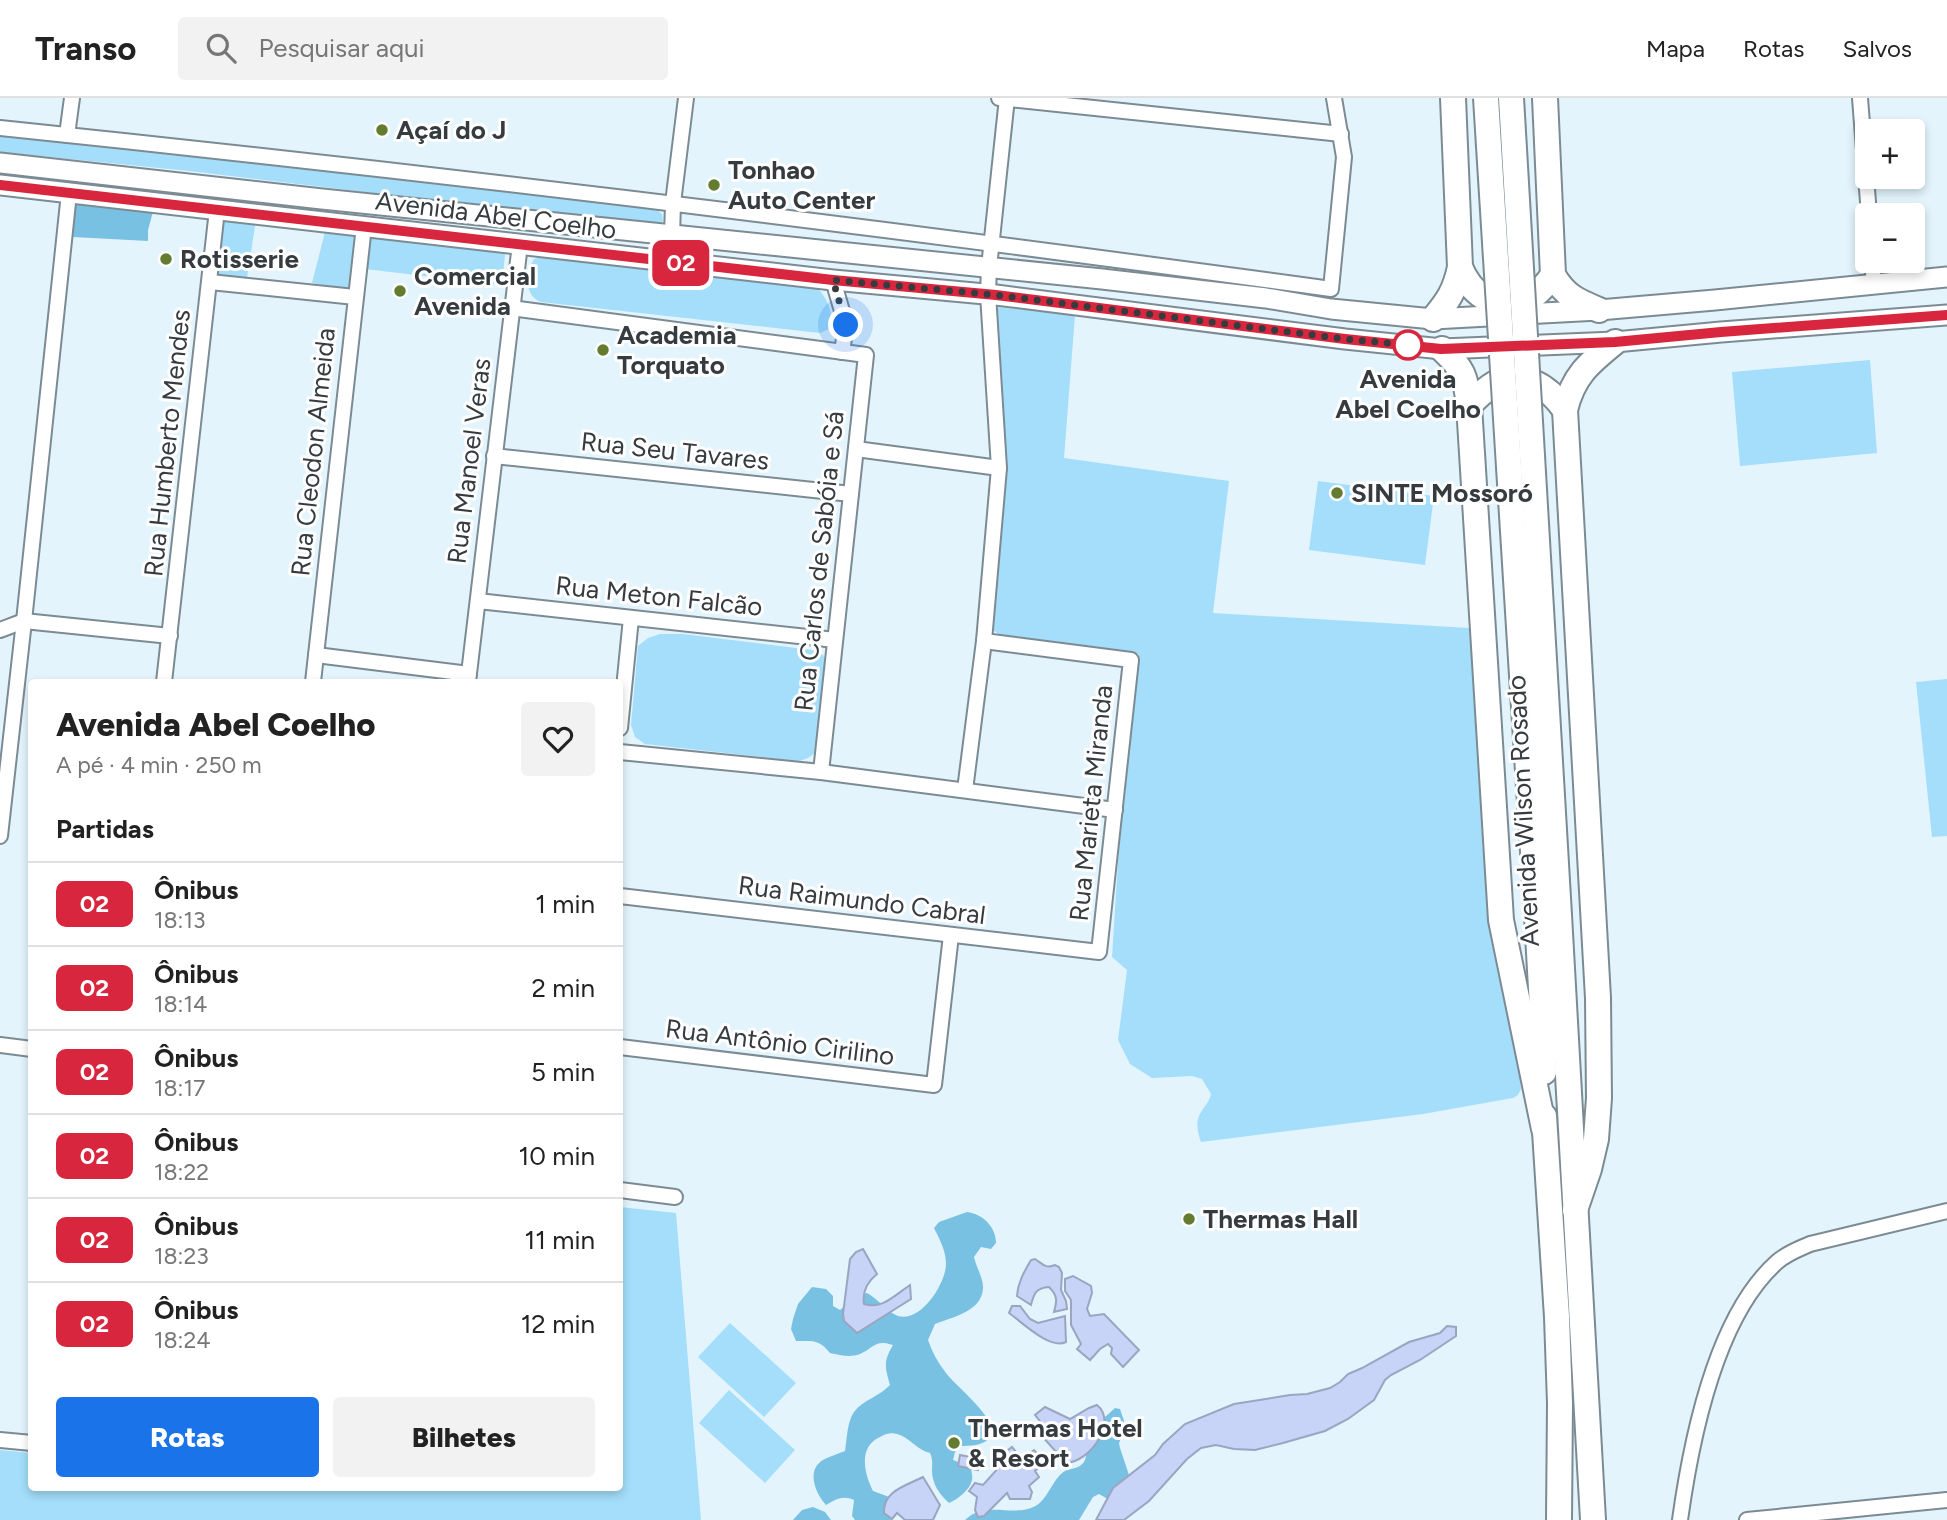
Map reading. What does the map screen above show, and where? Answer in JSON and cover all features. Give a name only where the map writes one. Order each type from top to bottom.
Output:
[{"type":"highway","points":[[1433,319],[1451,297],[1457,285],[1460,267],[1453,98]]},
{"type":"highway","name":"Avenida Wilson Rosado","points":[[1486,98],[1548,915],[1575,1210],[1593,1520]]},
{"type":"highway","name":"Avenida Wilson Rosado","points":[[1511,98],[1548,915],[1543,1025],[1544,1129],[1559,1354],[1559,1520]]},
{"type":"highway","points":[[1545,98],[1553,275],[1560,287],[1577,301],[1599,310]]},
{"type":"highway","points":[[1460,267],[1464,278],[1473,289],[1490,301],[1499,303],[1520,303],[1526,300],[1541,289],[1553,275]]},
{"type":"highway","points":[[1575,1210],[1596,1139],[1599,1098],[1598,998],[1565,410],[1568,396],[1580,374],[1615,342]]},
{"type":"highway","points":[[1441,349],[1458,365],[1466,381],[1501,920],[1544,1129]]},
{"type":"highway","points":[[1469,405],[1493,384],[1527,380],[1543,387],[1565,410]]},
{"type":"street","points":[[67,135],[72,98]]},
{"type":"street","points":[[672,236],[685,98]]},
{"type":"street","points":[[999,98],[1341,134],[1334,98]]},
{"type":"street","points":[[965,790],[984,641],[999,468],[988,295],[1007,98]]},
{"type":"street","points":[[1860,98],[1868,203]]},
{"type":"street","name":"Avenida Abel Coelho","points":[[0,128],[673,203],[1331,289],[1344,157],[1341,134]]},
{"type":"street","name":"Avenida Abel Coelho","points":[[0,163],[322,200],[1102,279],[1266,298],[1331,309],[1433,319],[1599,310],[1947,277]]},
{"type":"street","name":"Avenida Abel Coelho","points":[[0,184],[723,268],[988,295],[1441,349],[1615,342],[1947,315]]},
{"type":"street","points":[[0,836],[69,193]]},
{"type":"street","points":[[299,197],[305,207],[302,216],[306,220],[312,216],[314,207],[322,200]]},
{"type":"street","name":"Rua Humberto Mendes","points":[[164,679],[217,209]]},
{"type":"street","name":"Rua Cleodon Almeida","points":[[313,679],[364,226]]},
{"type":"street","points":[[699,265],[709,252],[704,239]]},
{"type":"street","points":[[723,268],[718,262],[717,254],[731,241]]},
{"type":"street","name":"Rua Manoel Veras","points":[[469,678],[520,244]]},
{"type":"street","points":[[1873,273],[1874,284]]},
{"type":"street","points":[[1097,308],[1106,298],[1102,279]]},
{"type":"street","points":[[512,308],[842,352],[846,325],[833,280]]},
{"type":"street","points":[[210,282],[355,298]]},
{"type":"street","points":[[1128,312],[1121,306],[1119,297],[1123,289],[1135,283]]},
{"type":"street","points":[[1715,300],[1726,312],[1721,332]]},
{"type":"street","name":"Rua Carlos de Sabóia e Sá","points":[[821,772],[866,355],[842,352]]},
{"type":"street","points":[[856,449],[999,468]]},
{"type":"street","name":"Rua Seu Tavares","points":[[495,456],[851,494]]},
{"type":"street","name":"Rua Meton Falcão","points":[[478,601],[835,640]]},
{"type":"street","points":[[623,698],[631,618]]},
{"type":"street","points":[[0,630],[24,621],[170,636]]},
{"type":"street","name":"Rua Marieta Miranda","points":[[984,641],[1131,660],[1099,952]]},
{"type":"street","points":[[316,654],[469,678]]},
{"type":"street","points":[[623,752],[821,772],[1115,810]]},
{"type":"street","name":"Rua Raimundo Cabral","points":[[623,896],[1099,952]]},
{"type":"street","name":"Rua Antônio Cirilino","points":[[623,1047],[934,1085],[951,935]]},
{"type":"street","points":[[0,1045],[28,1048]]},
{"type":"street","points":[[623,1190],[675,1196]]},
{"type":"street","points":[[1680,1520],[1687,1472],[1715,1362],[1744,1303],[1764,1276],[1778,1261],[1810,1244],[1947,1211]]},
{"type":"street","points":[[0,1440],[28,1443]]},
{"type":"street","points":[[1747,1520],[1947,1500]]},
{"type":"shaded area","points":[[0,133],[656,209],[662,214],[663,221],[659,225],[650,226],[189,171],[0,152]]},
{"type":"shaded area","points":[[74,198],[154,208],[148,241],[73,237]]},
{"type":"shaded area","points":[[223,217],[256,220],[247,278],[215,278]]},
{"type":"shaded area","points":[[326,228],[358,230],[351,290],[312,283]]},
{"type":"shaded area","points":[[369,231],[506,245],[502,285],[365,269]]},
{"type":"shaded area","points":[[546,256],[815,286],[829,306],[831,323],[829,329],[820,333],[541,302],[531,295],[528,277],[534,259]]},
{"type":"shaded area","points":[[995,307],[1075,315],[1064,458],[1229,481],[1213,613],[1469,628],[1481,785],[1519,1067],[1521,1089],[1518,1095],[1423,1114],[1201,1142],[1198,1121],[1211,1094],[1202,1079],[1192,1076],[1152,1078],[1130,1064],[1118,1040],[1127,970],[1112,957],[1120,830],[1139,654],[1000,635],[990,628]]},
{"type":"shaded area","points":[[1870,360],[1877,453],[1740,466],[1732,372]]},
{"type":"shaded area","points":[[1318,481],[1434,496],[1425,565],[1309,550]]},
{"type":"shaded area","points":[[660,634],[683,634],[812,650],[823,655],[828,667],[821,743],[817,751],[809,758],[797,761],[645,744],[635,737],[631,725],[638,646],[648,638]]},
{"type":"shaded area","points":[[1947,679],[1947,836],[1932,837],[1916,682]]},
{"type":"shaded area","points":[[623,1207],[676,1213],[701,1520],[0,1520],[0,1450],[28,1453],[28,1491],[623,1491]]},
{"type":"shaded area","points":[[967,1212],[978,1215],[987,1222],[994,1232],[996,1243],[991,1249],[981,1247],[974,1257],[982,1281],[981,1297],[965,1312],[935,1324],[928,1340],[943,1369],[989,1421],[990,1437],[980,1444],[960,1446],[955,1452],[953,1460],[971,1467],[972,1478],[966,1491],[949,1503],[935,1485],[930,1453],[893,1433],[873,1441],[866,1454],[867,1476],[873,1491],[892,1498],[897,1513],[891,1520],[855,1520],[852,1516],[854,1500],[840,1498],[826,1505],[822,1500],[814,1482],[815,1470],[823,1460],[845,1451],[854,1412],[890,1385],[886,1365],[893,1345],[879,1343],[860,1354],[849,1356],[830,1353],[815,1342],[796,1341],[791,1329],[798,1304],[812,1287],[826,1289],[833,1296],[833,1306],[840,1310],[857,1296],[867,1293],[898,1316],[915,1314],[931,1300],[945,1272],[945,1255],[934,1228],[939,1222]]},
{"type":"shaded area","points":[[863,1249],[877,1274],[866,1287],[864,1304],[883,1303],[910,1285],[911,1299],[857,1333],[844,1321],[843,1314],[850,1259]]},
{"type":"shaded area","points":[[1035,1259],[1046,1266],[1059,1267],[1062,1273],[1061,1290],[1067,1309],[1054,1312],[1056,1299],[1049,1287],[1036,1292],[1031,1305],[1017,1296],[1024,1273],[1031,1260]]},
{"type":"shaded area","points":[[1073,1276],[1091,1286],[1092,1293],[1087,1309],[1090,1316],[1104,1314],[1139,1350],[1123,1367],[1111,1354],[1112,1348],[1108,1344],[1090,1360],[1077,1349],[1081,1344],[1071,1325],[1071,1300],[1065,1291],[1065,1279]]},
{"type":"shaded area","points":[[1012,1306],[1020,1306],[1030,1319],[1038,1323],[1065,1316],[1066,1342],[1052,1342],[1037,1334],[1009,1313]]},
{"type":"shaded area","points":[[730,1323],[796,1383],[764,1417],[698,1357]]},
{"type":"shaded area","points":[[1447,1326],[1456,1327],[1456,1336],[1391,1375],[1385,1380],[1374,1400],[1348,1419],[1325,1431],[1255,1450],[1216,1445],[1201,1448],[1187,1459],[1149,1501],[1124,1520],[1096,1520],[1113,1488],[1155,1455],[1185,1424],[1234,1404],[1307,1394],[1330,1388],[1348,1374],[1409,1342],[1440,1333]]},
{"type":"shaded area","points":[[729,1390],[795,1450],[765,1483],[699,1423]]},
{"type":"shaded area","points":[[1097,1405],[1103,1412],[1103,1431],[1092,1449],[1084,1456],[1066,1463],[1041,1435],[1047,1430],[1035,1415],[1045,1407],[1070,1419]]},
{"type":"shaded area","points":[[1115,1408],[1120,1409],[1124,1421],[1124,1432],[1119,1443],[1131,1481],[1113,1502],[1099,1494],[1093,1497],[1079,1520],[965,1520],[982,1511],[1020,1510],[1037,1505],[1061,1474],[1084,1462],[1091,1431]]},
{"type":"shaded area","points":[[1012,1447],[1022,1459],[1034,1450],[1045,1462],[1035,1471],[1039,1477],[1029,1486],[1032,1492],[1030,1499],[1010,1499],[1007,1493],[984,1516],[978,1517],[975,1510],[977,1497],[969,1491],[975,1483],[983,1485],[1001,1465],[999,1457]]},
{"type":"shaded area","points":[[960,1455],[981,1459],[978,1470],[958,1466]]},
{"type":"shaded area","points":[[923,1477],[940,1505],[933,1520],[905,1520],[897,1513],[892,1519],[884,1513],[891,1494]]},
{"type":"shaded area","points":[[813,1507],[825,1512],[831,1520],[793,1520],[802,1510]]},
{"type":"bus line","name":"02","points":[[0,185],[833,280],[996,295],[1441,349],[1615,342],[1947,315]]},
{"type":"place","name":"Açaí do J","points":[[382,130]]},
{"type":"place","name":"Tonhao Auto Center","points":[[714,185]]},
{"type":"place","name":"Rotisserie","points":[[166,259]]},
{"type":"place","name":"Comercial Avenida","points":[[400,291]]},
{"type":"place","name":"Avenida Abel Coelho","points":[[1408,345]]},
{"type":"place","name":"Academia Torquato","points":[[603,350]]},
{"type":"place","name":"SINTE Mossoró","points":[[1337,493]]},
{"type":"place","name":"Thermas Hall","points":[[1189,1219]]},
{"type":"place","name":"Thermas Hotel & Resort","points":[[954,1443]]},
{"type":"route","points":[[846,325],[833,280],[996,295],[1408,345]]}]
